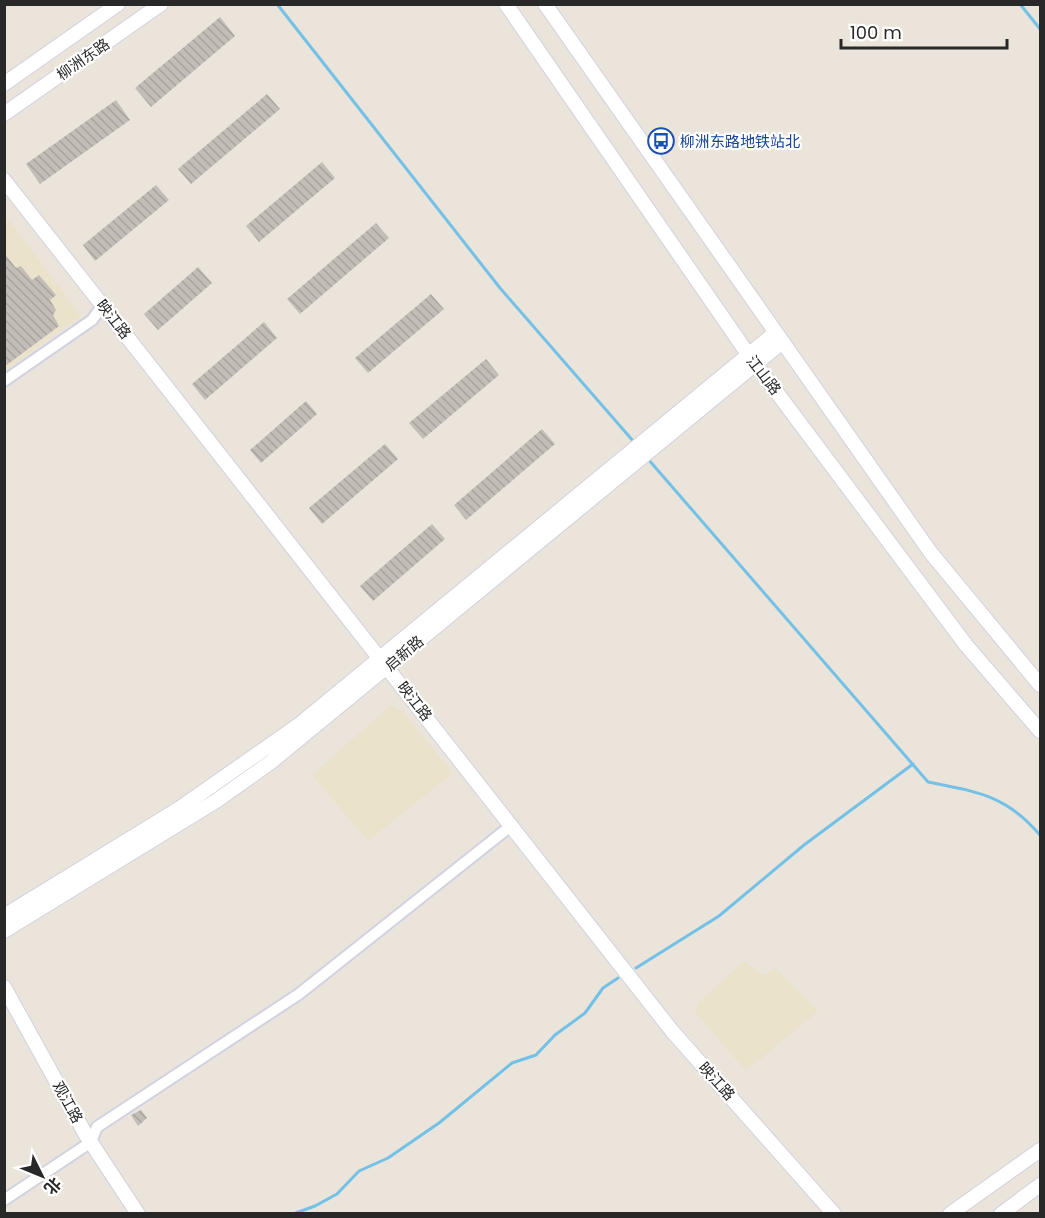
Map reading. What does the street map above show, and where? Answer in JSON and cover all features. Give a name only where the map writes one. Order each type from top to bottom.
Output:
[{"type":"street","name":"柳洲东路","points":[[4,84],[118,4]]},
{"type":"street","name":"柳洲东路","points":[[4,114],[161,4]]},
{"type":"street","name":"江山路","points":[[506,4],[752,359],[966,645],[1041,731]]},
{"type":"street","points":[[545,4],[931,553],[1041,685]]},
{"type":"street","name":"映江路","points":[[4,180],[385,662],[672,1031],[834,1214]]},
{"type":"street","points":[[4,381],[92,320],[103,305]]},
{"type":"street","name":"启新路","points":[[4,931],[232,790],[312,730],[385,662],[778,338]]},
{"type":"street","name":"启新路","points":[[4,916],[228,776],[385,662]]},
{"type":"street","points":[[4,1200],[91,1142],[97,1127],[298,994],[512,825]]},
{"type":"street","name":"观江路","points":[[4,987],[91,1142],[138,1214]]},
{"type":"street","points":[[950,1214],[1041,1150]]},
{"type":"street","points":[[1001,1214],[1041,1185]]},
{"type":"shaded area","points":[[4,213],[81,316],[5,371],[4,371]]},
{"type":"shaded area","points":[[391,705],[403,712],[453,773],[368,841],[312,775]]},
{"type":"shaded area","points":[[744,961],[763,975],[776,968],[818,1011],[746,1071],[695,1012],[699,1002]]},
{"type":"building","points":[[220,17],[235,36],[151,107],[135,88]]},
{"type":"building","points":[[267,94],[280,109],[191,184],[178,169]]},
{"type":"building","points":[[116,100],[130,120],[40,184],[26,164]]},
{"type":"building","points":[[322,162],[335,178],[259,242],[246,226]]},
{"type":"building","points":[[156,185],[169,200],[95,261],[83,245]]},
{"type":"building","points":[[376,223],[389,238],[300,314],[287,299]]},
{"type":"building","points":[[4,253],[16,268],[21,266],[32,280],[39,275],[56,295],[50,300],[56,310],[53,315],[59,326],[4,367]]},
{"type":"building","points":[[198,267],[212,283],[158,330],[144,314]]},
{"type":"building","points":[[431,294],[444,309],[368,373],[355,358]]},
{"type":"building","points":[[264,322],[277,338],[205,400],[192,384]]},
{"type":"building","points":[[486,359],[499,375],[423,439],[409,423]]},
{"type":"building","points":[[306,401],[317,414],[261,463],[250,450]]},
{"type":"building","points":[[542,429],[555,444],[466,520],[454,505]]},
{"type":"building","points":[[385,444],[398,459],[322,524],[309,508]]},
{"type":"building","points":[[432,524],[445,539],[373,601],[360,586]]},
{"type":"building","points":[[141,1110],[147,1118],[138,1126],[131,1115]]},
{"type":"waterway","points":[[277,4],[500,288],[634,442]]},
{"type":"waterway","points":[[1020,4],[1040,29]]},
{"type":"waterway","points":[[648,459],[928,782],[962,789],[1003,803],[1040,835]]},
{"type":"waterway","points":[[636,968],[719,916],[804,845],[913,764]]},
{"type":"waterway","points":[[293,1214],[315,1206],[337,1194],[359,1171],[388,1158],[439,1123],[512,1063],[536,1055],[555,1035],[585,1013],[603,988],[618,978]]},
{"type":"place","name":"柳洲东路地铁站北","points":[[661,141]]}]
